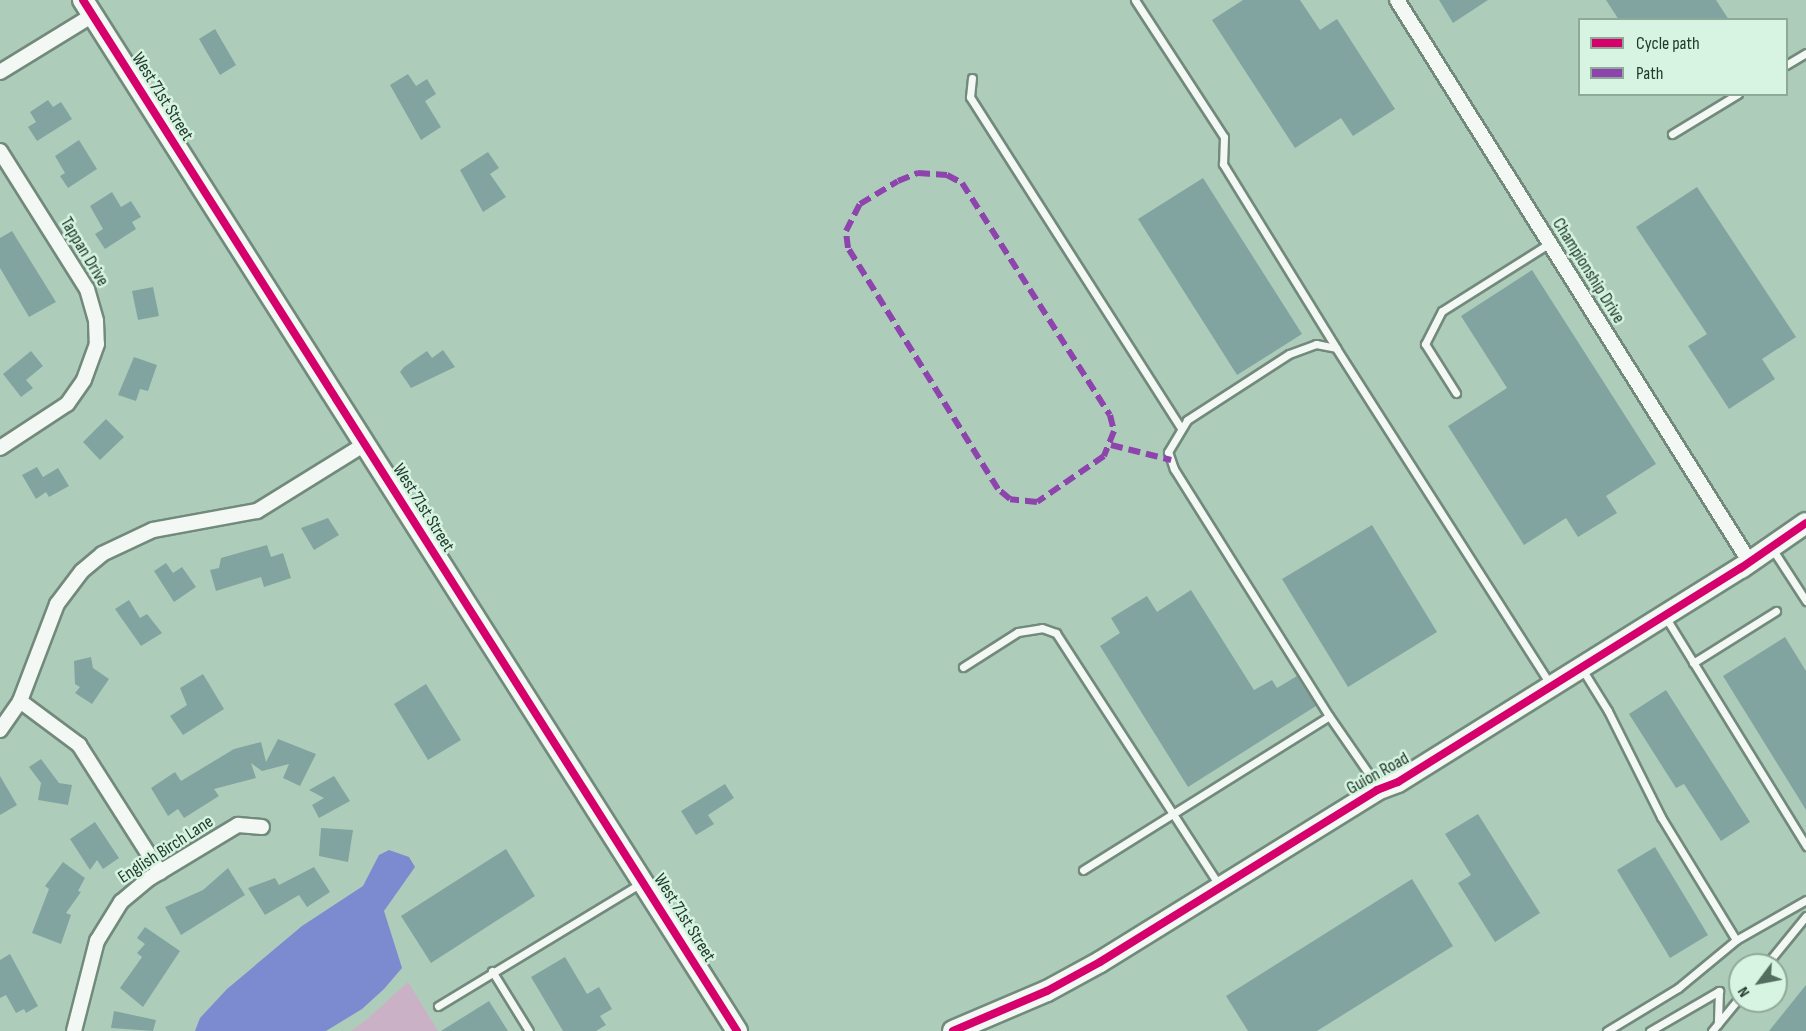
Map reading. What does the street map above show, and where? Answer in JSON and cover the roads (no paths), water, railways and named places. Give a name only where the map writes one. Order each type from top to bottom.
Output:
[{"type":"main road","name":"West 71st Street","points":[[88,7],[737,1031]]},
{"type":"main road","name":"Guion Road","points":[[953,1031],[1075,976],[1379,789],[1398,782],[1664,616],[1806,523]]},
{"type":"street","name":"Championship Drive","points":[[1397,0],[1749,561]]},
{"type":"street","points":[[0,72],[88,7]]},
{"type":"street","name":"Tappan Drive","points":[[0,151],[87,289],[96,321],[96,344],[76,393],[57,413],[0,448]]},
{"type":"street","points":[[0,730],[20,701],[57,603],[81,571],[102,554],[153,530],[257,511],[365,444]]},
{"type":"street","points":[[20,701],[79,746],[159,872]]},
{"type":"street","name":"English Birch Lane","points":[[74,1031],[99,936],[121,902],[159,872],[238,825],[262,827]]},
{"type":"lane","points":[[1135,0],[1224,137],[1223,164],[1336,348],[1552,686]]},
{"type":"lane","points":[[1788,64],[1806,53]]},
{"type":"lane","points":[[972,78],[970,97],[1181,428]]},
{"type":"lane","points":[[1672,134],[1735,96]]},
{"type":"lane","points":[[1455,393],[1425,344],[1442,311],[1550,243]]},
{"type":"lane","points":[[1336,348],[1316,344],[1289,354],[1187,420],[1168,452],[1174,469],[1329,716],[1379,789]]},
{"type":"lane","points":[[1770,545],[1806,601]]},
{"type":"lane","points":[[1693,663],[1776,611]]},
{"type":"lane","points":[[1664,616],[1806,846]]},
{"type":"lane","points":[[963,667],[1018,632],[1042,628],[1056,633],[1220,887]]},
{"type":"lane","points":[[1581,668],[1608,711],[1661,817],[1736,940]]},
{"type":"lane","points":[[1083,870],[1329,716]]},
{"type":"lane","points":[[438,1006],[492,971],[643,882]]},
{"type":"lane","points":[[1607,1031],[1678,988],[1736,940],[1806,900]]},
{"type":"lane","points":[[1776,953],[1806,916]]},
{"type":"lane","points":[[492,971],[529,1031]]},
{"type":"lane","points":[[1650,1031],[1719,991],[1718,1024]]},
{"type":"lane","points":[[1712,1031],[1728,1012]]},
{"type":"water","points":[[389,850],[409,857],[415,867],[384,911],[402,968],[384,989],[362,1009],[326,1031],[195,1031],[200,1018],[227,989],[302,926],[363,886],[379,855]]}]
